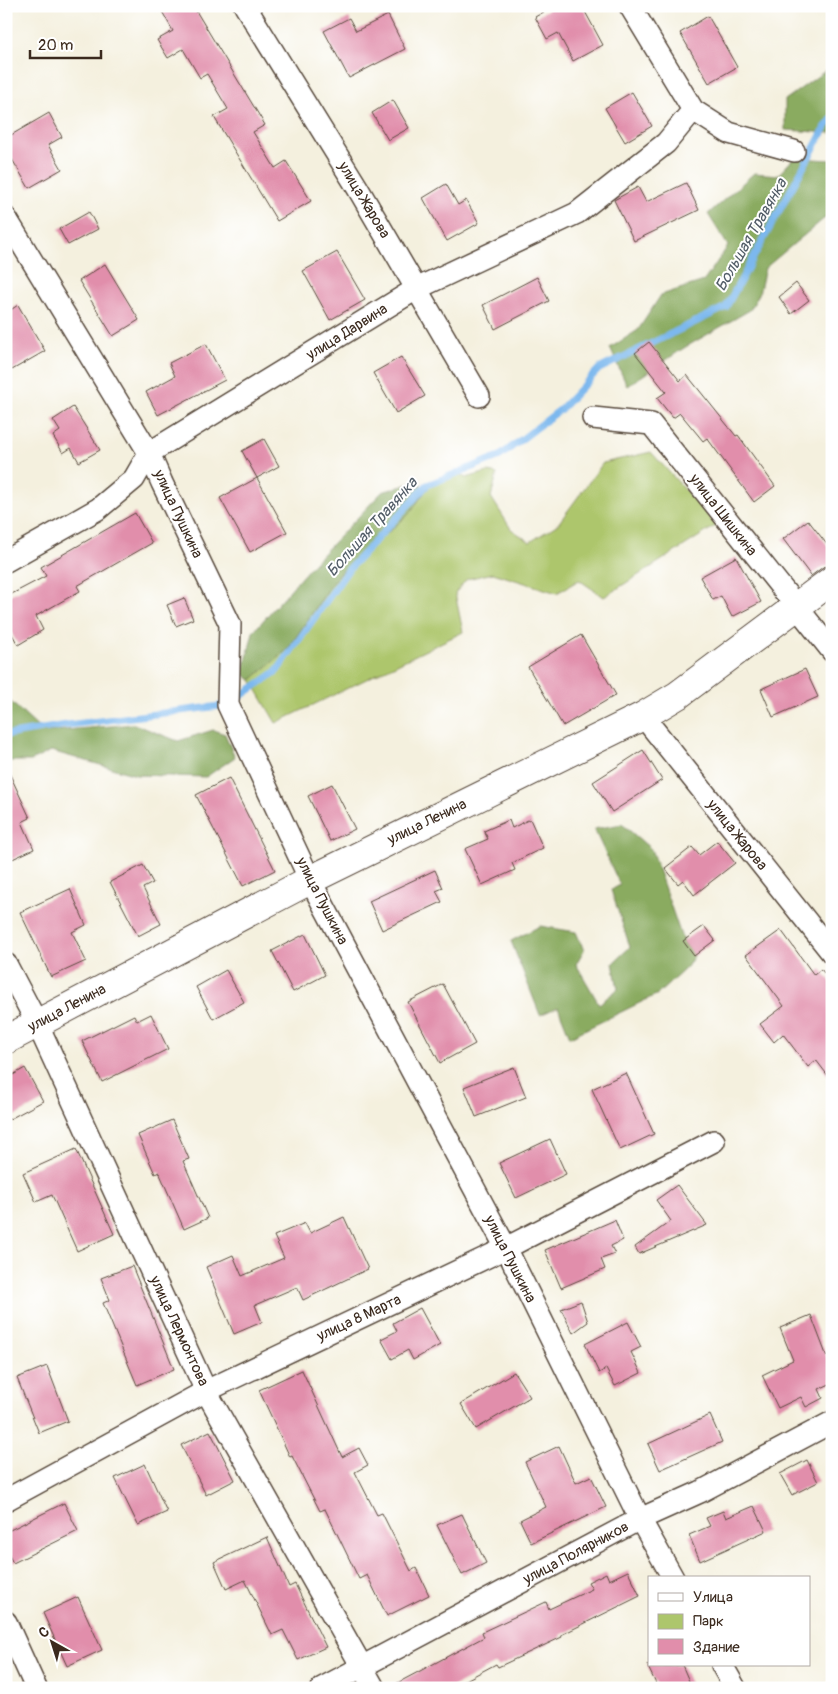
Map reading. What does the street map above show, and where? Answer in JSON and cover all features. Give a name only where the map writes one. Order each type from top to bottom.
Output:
[{"type":"street","name":"улица Жарова","points":[[245,6],[357,187],[479,396]]},
{"type":"street","points":[[630,6],[693,110],[729,133],[794,151]]},
{"type":"street","name":"улица Дарвина","points":[[6,561],[98,510],[134,480],[149,453],[416,289],[577,213],[666,143],[693,110]]},
{"type":"street","name":"улица Пушкина","points":[[6,218],[149,453],[230,624],[228,705],[310,880],[506,1248],[640,1518],[672,1576]]},
{"type":"street","name":"улица Шишкина","points":[[593,418],[651,424],[832,652]]},
{"type":"street","name":"улица Ленина","points":[[6,1040],[310,880],[643,716],[678,695],[832,580]]},
{"type":"street","name":"улица Жарова","points":[[643,716],[832,953]]},
{"type":"street","name":"улица Лермонтова","points":[[6,964],[37,1023],[206,1391],[374,1688]]},
{"type":"street","name":"улица 8 Марта","points":[[6,1500],[206,1391],[506,1248],[714,1141]]},
{"type":"street","name":"улица Полярников","points":[[322,1688],[640,1518],[700,1492],[832,1422]]},
{"type":"street","points":[[6,1622],[36,1688]]},
{"type":"street","points":[[723,1666],[735,1688]]},
{"type":"green space","points":[[832,66],[832,133],[785,130],[785,100]]},
{"type":"green space","points":[[794,158],[832,160],[832,212],[765,268],[759,294],[750,310],[684,348],[627,386],[610,348],[638,330],[661,295],[704,281],[728,246],[708,214],[754,173],[778,175]]},
{"type":"green space","points":[[651,452],[717,525],[604,597],[579,580],[557,593],[493,573],[467,579],[455,593],[463,632],[276,723],[251,680],[288,649],[338,575],[408,515],[433,484],[458,474],[466,478],[488,472],[497,474],[491,497],[511,529],[530,542],[558,524],[603,463]]},
{"type":"green space","points":[[419,481],[424,493],[408,515],[338,575],[288,649],[251,680],[243,674],[253,632],[312,565],[382,492]]},
{"type":"green space","points":[[6,701],[11,702],[43,732],[134,724],[178,741],[213,730],[225,734],[235,757],[206,777],[136,775],[51,751],[31,761],[6,761]]},
{"type":"green space","points":[[622,824],[651,849],[683,941],[694,956],[687,967],[658,994],[570,1037],[558,1007],[540,1015],[511,941],[540,926],[576,932],[584,950],[576,964],[599,1004],[618,989],[613,963],[630,947],[611,890],[620,885],[594,829]]},
{"type":"building","points":[[159,6],[193,6],[265,125],[253,132],[275,168],[286,161],[311,201],[277,221],[214,117],[228,109],[207,74],[200,78],[183,49],[168,58],[157,40],[173,31]]},
{"type":"building","points":[[554,6],[582,6],[603,45],[573,61],[558,33],[547,39],[535,17]]},
{"type":"building","points":[[388,15],[405,49],[349,78],[324,31],[349,18],[356,31]]},
{"type":"building","points":[[708,16],[737,67],[709,83],[680,33]]},
{"type":"building","points":[[632,92],[652,126],[625,142],[605,108]]},
{"type":"building","points":[[393,100],[409,128],[388,140],[372,113]]},
{"type":"building","points":[[49,113],[62,137],[48,145],[62,169],[29,188],[6,149],[6,138]]},
{"type":"building","points":[[686,183],[699,210],[634,241],[614,200],[638,187],[646,202]]},
{"type":"building","points":[[446,184],[458,205],[466,200],[479,223],[447,241],[423,198]]},
{"type":"building","points":[[89,212],[98,229],[68,245],[59,229]]},
{"type":"building","points":[[337,252],[365,300],[330,320],[303,271]]},
{"type":"building","points":[[105,264],[139,320],[113,336],[79,281]]},
{"type":"building","points":[[537,277],[549,301],[495,329],[483,305]]},
{"type":"building","points":[[796,283],[809,300],[791,314],[779,297]]},
{"type":"building","points":[[18,305],[45,351],[12,370],[6,359],[6,313]]},
{"type":"building","points":[[649,342],[680,381],[687,375],[736,436],[738,435],[775,486],[754,502],[707,438],[703,441],[680,413],[673,418],[657,398],[666,392],[635,353]]},
{"type":"building","points":[[206,344],[225,380],[158,415],[146,392],[175,376],[169,363]]},
{"type":"building","points":[[401,357],[425,396],[396,413],[373,373]]},
{"type":"building","points":[[73,407],[100,450],[79,462],[71,448],[63,453],[53,436],[60,431],[53,420]]},
{"type":"building","points":[[264,439],[279,466],[257,478],[242,451]]},
{"type":"building","points":[[257,478],[287,532],[250,552],[220,498]]},
{"type":"building","points":[[135,513],[152,543],[77,586],[80,591],[36,616],[43,630],[18,645],[6,623],[6,597],[46,576],[41,567]]},
{"type":"building","points":[[808,520],[832,551],[832,565],[823,567],[811,576],[783,539]]},
{"type":"building","points":[[736,557],[761,602],[732,617],[721,596],[713,600],[700,577]]},
{"type":"building","points":[[184,598],[193,619],[176,626],[167,605]]},
{"type":"building","points":[[581,635],[616,695],[563,726],[528,667]]},
{"type":"building","points":[[805,669],[818,697],[773,717],[761,689]]},
{"type":"building","points":[[643,750],[662,780],[612,812],[593,782]]},
{"type":"building","points":[[6,766],[30,818],[22,822],[34,849],[6,862]]},
{"type":"building","points":[[229,778],[275,870],[243,886],[196,795]]},
{"type":"building","points":[[332,784],[355,829],[330,841],[308,796]]},
{"type":"building","points":[[530,819],[543,848],[512,863],[515,870],[482,885],[465,849],[488,839],[484,831],[509,820],[512,828]]},
{"type":"building","points":[[717,841],[735,863],[694,895],[683,880],[678,884],[665,868],[692,847],[699,855]]},
{"type":"building","points":[[143,865],[153,883],[143,888],[161,924],[138,936],[110,882]]},
{"type":"building","points":[[435,870],[443,888],[436,891],[442,902],[382,930],[369,901]]},
{"type":"building","points":[[70,889],[86,925],[72,932],[86,961],[51,977],[20,912]]},
{"type":"building","points":[[704,926],[715,940],[694,956],[683,941]]},
{"type":"building","points":[[781,930],[814,975],[821,969],[832,983],[832,1081],[816,1060],[808,1067],[783,1034],[774,1042],[760,1024],[784,1006],[746,955]]},
{"type":"building","points":[[305,934],[325,975],[293,992],[272,951]]},
{"type":"building","points":[[226,970],[244,1002],[213,1019],[196,987]]},
{"type":"building","points":[[443,984],[475,1044],[440,1063],[408,1002]]},
{"type":"building","points":[[151,1014],[168,1049],[102,1082],[82,1041],[134,1015],[137,1021]]},
{"type":"building","points":[[514,1067],[526,1097],[476,1117],[464,1087]]},
{"type":"building","points":[[25,1068],[43,1101],[6,1121],[6,1079]]},
{"type":"building","points":[[626,1073],[654,1134],[620,1150],[592,1089]]},
{"type":"building","points":[[172,1120],[189,1159],[183,1161],[208,1218],[184,1229],[159,1172],[155,1174],[138,1135]]},
{"type":"building","points":[[550,1139],[566,1174],[516,1198],[499,1163]]},
{"type":"building","points":[[76,1149],[114,1234],[77,1251],[52,1195],[36,1202],[23,1173]]},
{"type":"building","points":[[677,1185],[707,1225],[639,1254],[635,1247],[671,1221],[656,1200]]},
{"type":"building","points":[[344,1217],[368,1269],[303,1300],[297,1287],[255,1305],[262,1322],[234,1334],[206,1267],[233,1255],[242,1276],[284,1258],[274,1236],[305,1223],[310,1233]]},
{"type":"building","points":[[615,1220],[623,1240],[611,1246],[615,1254],[601,1259],[605,1269],[561,1288],[545,1250]]},
{"type":"building","points":[[132,1266],[174,1369],[137,1385],[103,1303],[110,1300],[101,1278]]},
{"type":"building","points":[[581,1301],[588,1322],[573,1333],[561,1309]]},
{"type":"building","points":[[420,1308],[440,1345],[413,1360],[408,1350],[392,1359],[381,1339],[397,1331],[393,1323]]},
{"type":"building","points":[[811,1315],[827,1357],[832,1355],[832,1383],[819,1389],[823,1398],[806,1407],[801,1397],[778,1408],[762,1375],[793,1360],[780,1328]]},
{"type":"building","points":[[628,1322],[641,1347],[631,1352],[641,1373],[615,1386],[606,1369],[599,1373],[585,1344]]},
{"type":"building","points":[[47,1366],[68,1421],[39,1433],[17,1378]]},
{"type":"building","points":[[302,1370],[342,1457],[359,1448],[368,1465],[355,1472],[377,1515],[382,1513],[411,1571],[416,1568],[429,1595],[387,1616],[367,1575],[359,1579],[325,1509],[320,1511],[292,1456],[290,1457],[259,1390]]},
{"type":"building","points":[[514,1372],[530,1397],[476,1429],[461,1404]]},
{"type":"building","points":[[710,1415],[722,1442],[660,1470],[648,1444]]},
{"type":"building","points":[[210,1431],[235,1480],[206,1495],[181,1445]]},
{"type":"building","points":[[559,1446],[576,1483],[591,1476],[606,1507],[531,1543],[520,1520],[546,1507],[525,1462]]},
{"type":"building","points":[[807,1460],[818,1482],[792,1495],[780,1474]]},
{"type":"building","points":[[145,1464],[167,1512],[138,1525],[115,1478]]},
{"type":"building","points":[[64,1503],[78,1531],[13,1563],[6,1550],[6,1532]]},
{"type":"building","points":[[754,1506],[766,1531],[700,1561],[689,1535],[710,1526],[706,1518],[723,1511],[726,1518]]},
{"type":"building","points":[[462,1514],[486,1563],[462,1575],[437,1525]]},
{"type":"building","points":[[267,1537],[289,1587],[295,1584],[326,1647],[298,1660],[283,1630],[272,1635],[245,1580],[226,1589],[214,1562]]},
{"type":"building","points":[[628,1571],[640,1596],[561,1635],[562,1637],[498,1667],[496,1664],[451,1688],[388,1688],[484,1637],[482,1632],[546,1602],[549,1609],[592,1589],[588,1582],[606,1573],[609,1580]]},
{"type":"building","points":[[78,1597],[102,1650],[67,1666],[43,1613]]},
{"type":"building","points":[[647,1665],[682,1666],[692,1688],[658,1688]]},
{"type":"waterway","name":"Большая Травянка","points":[[6,735],[67,725],[228,705],[277,671],[348,570],[427,485],[500,456],[561,409],[599,369],[726,307],[825,128],[832,119]]}]
